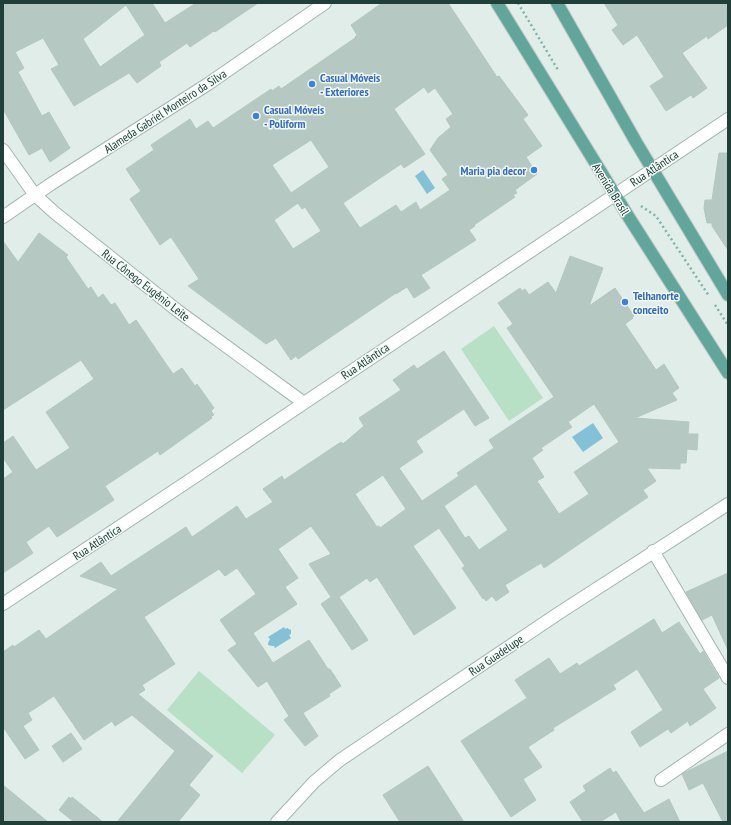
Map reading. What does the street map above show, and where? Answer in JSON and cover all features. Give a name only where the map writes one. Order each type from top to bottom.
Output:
[{"type":"main road","name":"Avenida Brasil","points":[[497,3],[614,194],[728,373]]},
{"type":"main road","points":[[557,3],[652,169],[728,295]]},
{"type":"street","name":"Alameda Gabriel Monteiro da Silva","points":[[3,217],[208,84],[325,3]]},
{"type":"street","name":"Rua Atlântica","points":[[3,604],[728,119]]},
{"type":"street","name":"Rua Cônego Eugênio Leite","points":[[3,150],[35,195],[55,213],[178,311],[304,403]]},
{"type":"street","name":"Rua Guadelupe","points":[[276,822],[314,782],[340,760],[558,613],[728,504]]},
{"type":"street","points":[[653,552],[728,678]]},
{"type":"street","points":[[661,780],[728,734]]},
{"type":"path","points":[[641,206],[656,216],[728,325]]},
{"type":"green space","points":[[494,326],[543,398],[509,421],[461,349]]},
{"type":"green space","points":[[199,671],[275,735],[242,773],[167,710]]},
{"type":"water","points":[[423,170],[435,188],[427,194],[415,176]]},
{"type":"water","points":[[593,423],[603,438],[583,452],[572,437]]},
{"type":"water","points":[[284,627],[285,629],[287,628],[291,630],[291,634],[289,635],[291,638],[275,648],[274,646],[268,645],[270,639],[268,637]]},
{"type":"building","points":[[3,3],[152,3],[165,23],[196,3],[258,3],[190,47],[187,43],[159,62],[161,66],[137,83],[129,73],[74,106],[51,69],[59,65],[43,38],[15,52],[24,68],[18,72],[42,116],[49,112],[70,148],[50,162],[42,148],[29,155],[3,109]],"holes":[[[126,5],[145,35],[100,67],[83,39]]]},
{"type":"building","points":[[382,3],[448,3],[497,77],[499,76],[528,115],[523,119],[542,146],[526,157],[537,174],[515,190],[517,193],[513,195],[515,197],[469,230],[476,240],[421,275],[430,288],[414,298],[407,287],[298,359],[296,356],[291,360],[276,338],[266,344],[188,286],[199,279],[171,237],[160,245],[130,199],[141,191],[126,169],[154,150],[151,145],[190,119],[196,129],[208,121],[213,128],[271,89],[272,91],[279,86],[281,89],[355,38],[357,35],[351,25]],"holes":[[[424,87],[428,93],[435,88],[453,114],[446,119],[451,127],[438,138],[430,150],[448,175],[442,179],[450,190],[420,210],[416,202],[401,212],[396,205],[360,228],[343,203],[401,164],[404,168],[425,154],[394,109]],[[311,140],[329,167],[291,193],[272,165]],[[298,203],[302,209],[305,207],[321,231],[293,249],[274,220]]]},
{"type":"building","points":[[604,3],[728,3],[728,25],[708,39],[707,36],[682,53],[707,88],[693,98],[691,95],[666,111],[650,86],[664,77],[637,35],[623,45],[612,30],[618,25]]},
{"type":"building","points":[[719,153],[728,153],[728,250],[712,226],[712,223],[707,223],[704,208],[705,200],[712,200]]},
{"type":"building","points":[[39,233],[68,255],[66,257],[88,289],[91,287],[98,298],[103,294],[111,305],[115,303],[129,325],[136,320],[173,374],[182,368],[195,386],[197,384],[214,408],[211,411],[214,415],[211,416],[212,418],[160,455],[158,451],[105,486],[114,500],[57,537],[49,526],[26,542],[33,553],[3,573],[3,479],[13,472],[3,458],[3,443],[13,436],[36,470],[70,448],[46,412],[94,379],[81,360],[3,410],[3,241],[18,262]]},
{"type":"building","points":[[570,256],[603,268],[589,306],[615,288],[634,316],[625,324],[656,370],[664,364],[679,388],[672,393],[677,400],[635,418],[689,422],[688,434],[698,434],[697,450],[687,449],[686,463],[680,463],[680,469],[647,468],[656,481],[643,490],[648,497],[544,568],[541,563],[505,585],[509,592],[496,601],[492,596],[486,601],[484,598],[483,599],[462,568],[465,566],[439,528],[413,546],[456,608],[414,635],[377,577],[370,582],[367,578],[339,597],[368,640],[352,650],[321,604],[331,597],[309,564],[331,554],[311,526],[278,549],[298,578],[285,587],[297,604],[253,633],[273,663],[309,640],[341,686],[329,694],[330,696],[303,713],[318,736],[305,746],[284,720],[289,716],[267,681],[258,687],[228,650],[237,644],[220,620],[256,594],[237,568],[225,576],[219,569],[144,617],[175,664],[142,685],[145,690],[138,694],[213,756],[189,785],[200,795],[178,822],[117,822],[175,751],[132,715],[115,726],[112,721],[84,740],[54,696],[28,713],[32,720],[23,726],[39,750],[25,759],[3,727],[3,652],[13,645],[14,647],[39,630],[46,639],[118,589],[80,576],[101,562],[111,576],[186,527],[192,537],[237,506],[246,519],[273,502],[263,489],[282,476],[284,480],[341,442],[343,444],[364,426],[359,418],[401,390],[393,380],[414,365],[417,369],[444,351],[489,418],[475,426],[464,409],[416,441],[423,452],[399,468],[422,501],[459,476],[457,473],[494,448],[489,440],[554,397],[507,328],[513,324],[498,303],[520,288],[522,291],[525,289],[529,295],[548,282],[556,293]],"holes":[[[594,404],[619,442],[574,472],[589,494],[559,514],[537,481],[544,477],[532,458],[543,450],[541,448],[572,427],[568,422]],[[383,475],[406,509],[380,528],[379,526],[377,527],[355,494]],[[476,484],[508,530],[479,550],[469,536],[465,538],[444,506]]]},
{"type":"building","points":[[728,573],[728,650],[712,615],[702,620],[686,592]]},
{"type":"building","points":[[654,619],[662,633],[679,622],[700,654],[703,651],[719,678],[703,689],[716,708],[690,726],[688,721],[671,733],[668,729],[640,747],[631,732],[663,710],[637,669],[613,685],[616,689],[553,728],[554,730],[528,747],[542,767],[523,779],[536,800],[511,817],[461,741],[527,698],[515,680],[549,658],[560,674],[577,663],[579,666]]},
{"type":"building","points":[[71,733],[82,749],[63,762],[52,746]]},
{"type":"building","points":[[728,751],[728,822],[723,822],[703,783],[689,790],[682,774]]},
{"type":"building","points":[[428,766],[464,822],[400,822],[383,795]]},
{"type":"building","points":[[610,768],[613,773],[616,771],[644,813],[669,799],[680,822],[621,822],[616,812],[600,822],[583,822],[570,802],[586,791],[583,786]]},
{"type":"building","points":[[3,785],[48,822],[3,822]]},
{"type":"building","points":[[69,797],[71,799],[72,797],[103,822],[74,822],[59,810]]},
{"type":"place","name":"Casual Móveis - Exteriores","points":[[312,84]]},
{"type":"place","name":"Casual Móveis - Poliform","points":[[256,116]]},
{"type":"place","name":"Maria pia decor","points":[[534,170]]},
{"type":"place","name":"Telhanorte conceito","points":[[625,302]]}]
